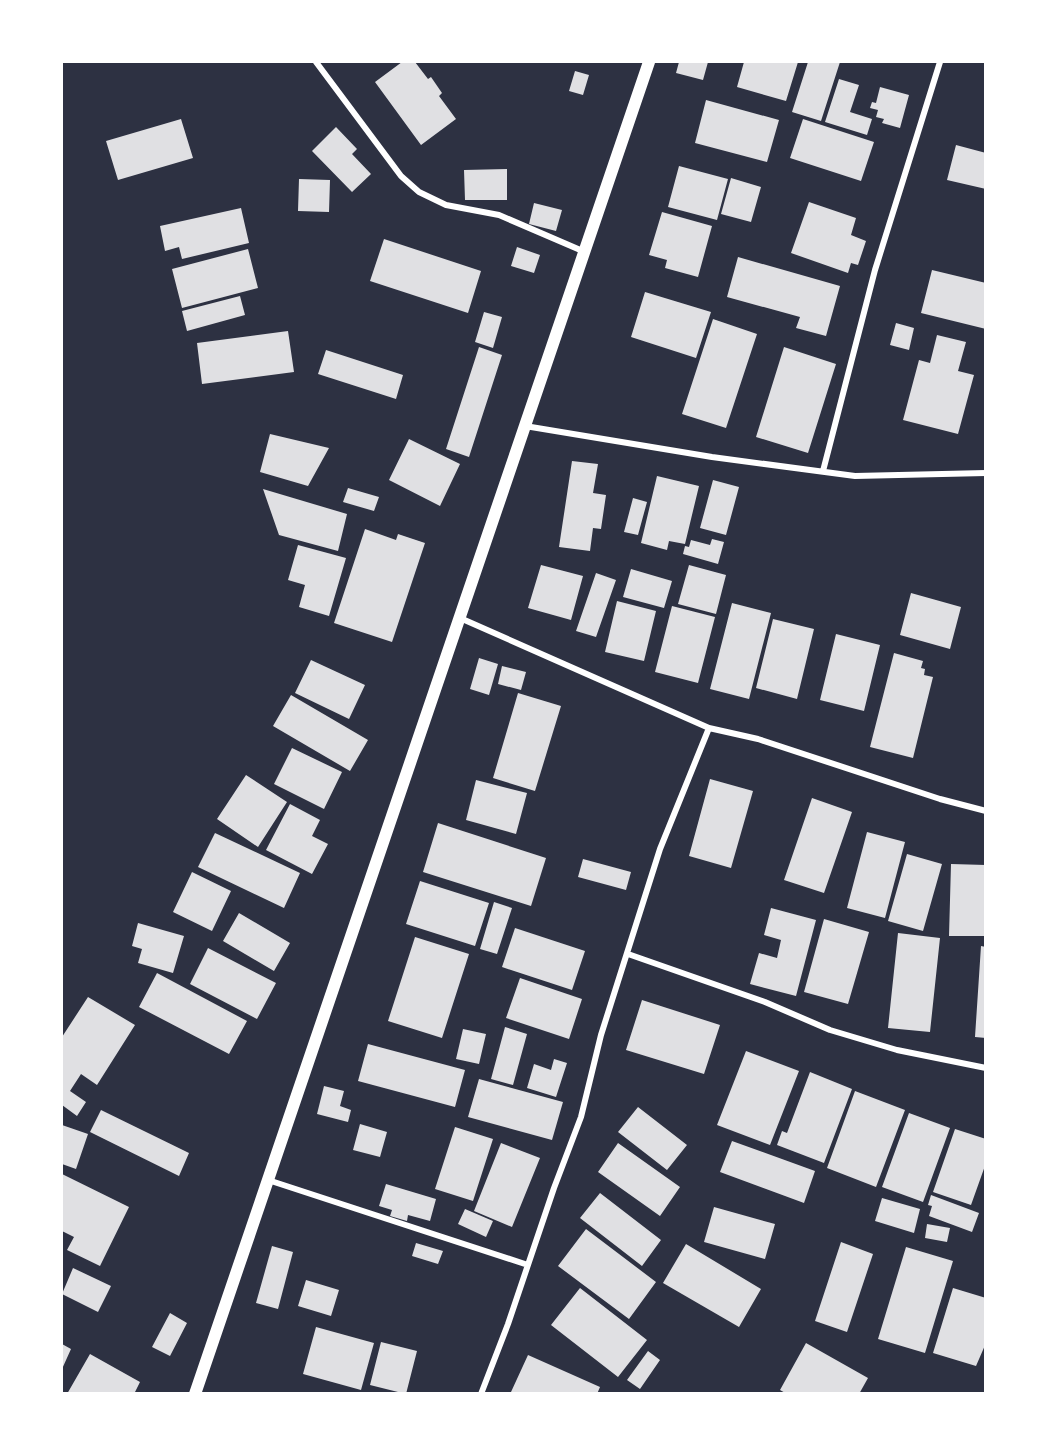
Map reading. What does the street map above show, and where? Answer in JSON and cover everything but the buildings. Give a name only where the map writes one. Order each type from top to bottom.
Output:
[{"type":"main road","points":[[195,1394],[649,62]]},
{"type":"street","points":[[316,62],[401,176],[419,192],[446,205],[499,215],[585,252]]},
{"type":"street","points":[[823,471],[875,270],[940,62]]},
{"type":"street","points":[[525,426],[712,457],[855,476],[986,473]]},
{"type":"street","points":[[460,618],[709,728],[758,739],[986,812]]},
{"type":"street","points":[[481,1394],[581,1117],[601,1035],[660,849],[709,728]]},
{"type":"street","points":[[628,954],[765,1002],[830,1030],[897,1050],[986,1068]]},
{"type":"street","points":[[268,1180],[528,1265]]}]
